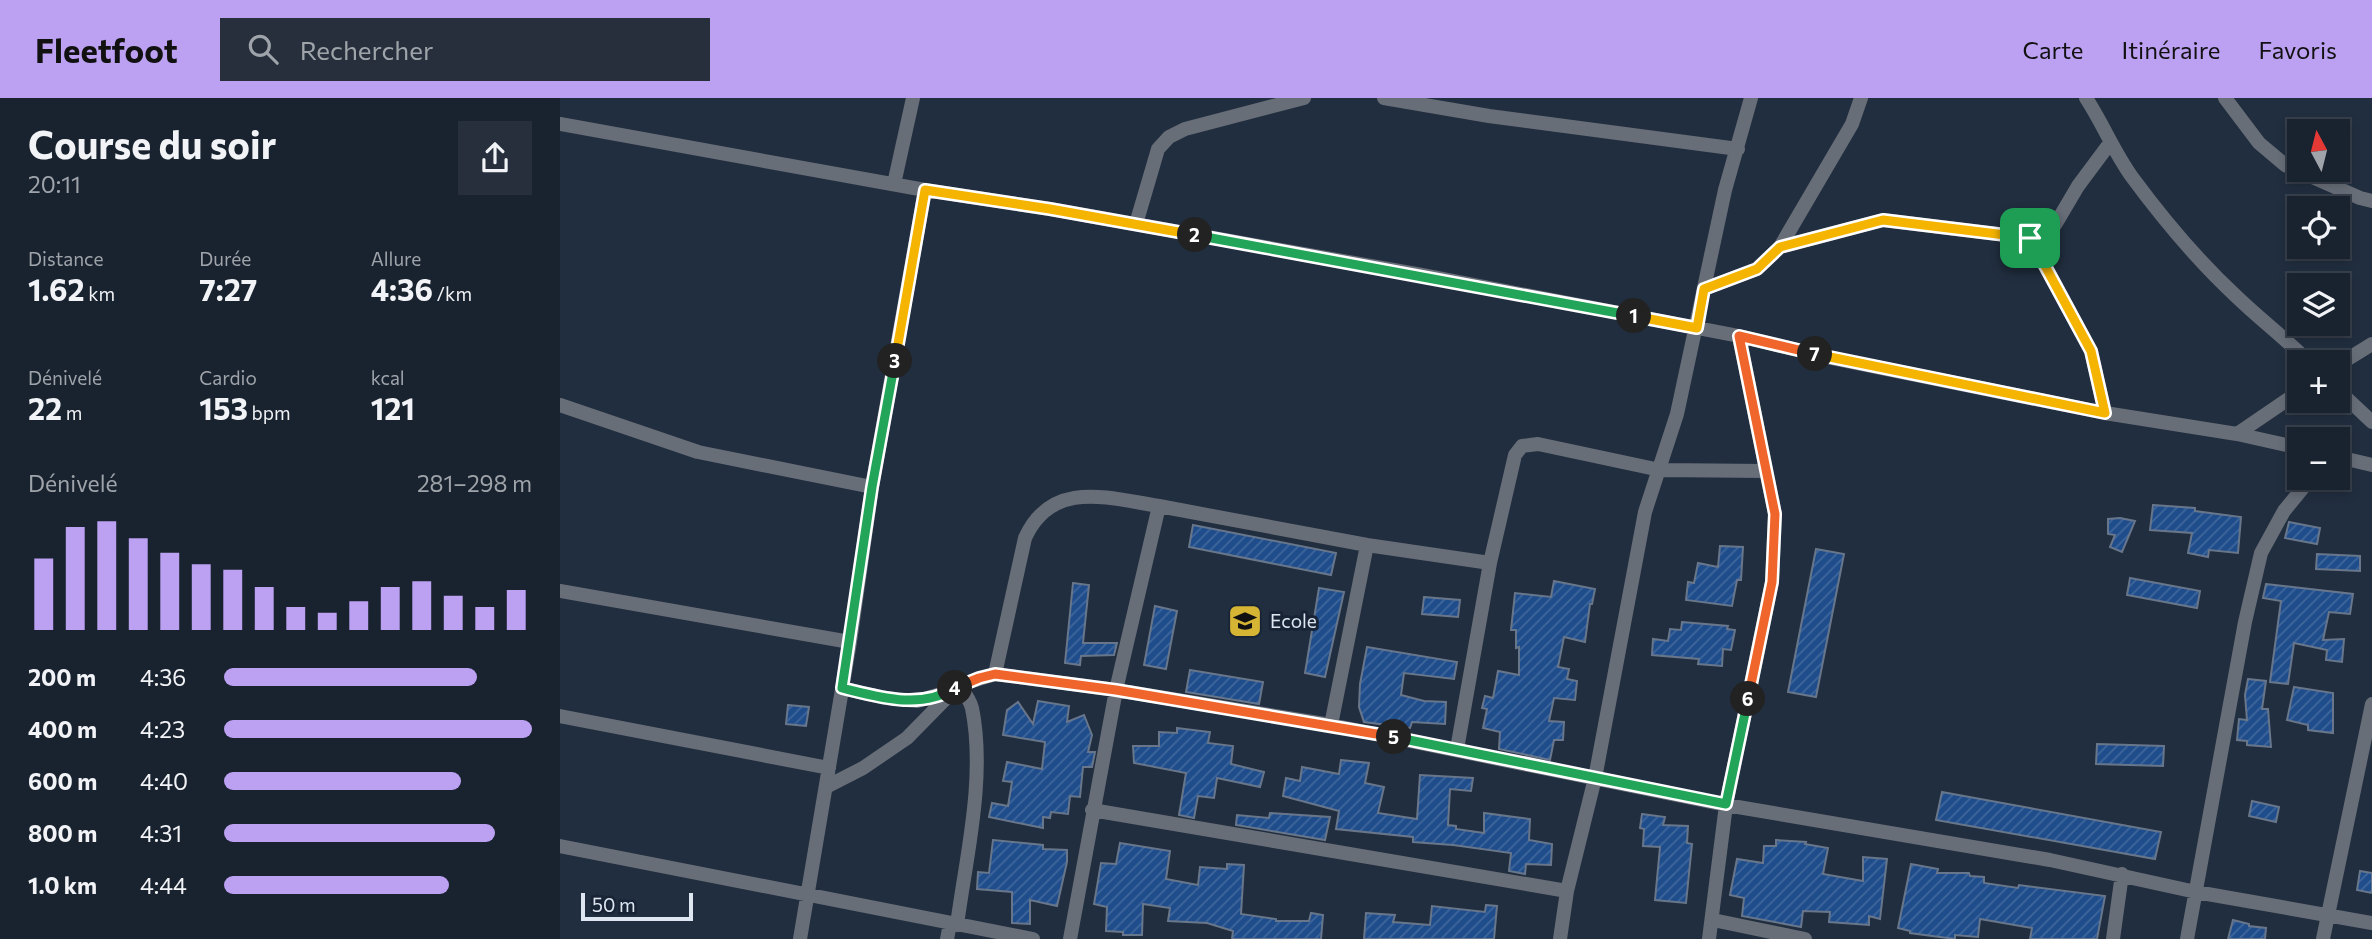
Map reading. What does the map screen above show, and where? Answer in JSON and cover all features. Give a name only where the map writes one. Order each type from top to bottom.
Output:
[{"type":"street","points":[[894,184],[913,98]]},
{"type":"street","points":[[1136,224],[1158,149],[1169,137],[1185,129],[1304,98]]},
{"type":"street","points":[[1384,98],[1428,102],[1489,116],[1738,149]]},
{"type":"street","points":[[1560,939],[1567,891],[1595,779],[1645,512],[1677,414],[1725,190],[1751,98]]},
{"type":"street","points":[[1704,289],[1757,269],[1780,247],[1852,124],[1861,98]]},
{"type":"street","points":[[2086,98],[2132,177],[2182,239],[2237,297],[2297,350]]},
{"type":"street","points":[[2225,98],[2259,143],[2285,165],[2372,201]]},
{"type":"street","points":[[560,124],[1422,275],[1739,336],[1831,358],[2105,413],[2237,434],[2287,445]]},
{"type":"street","points":[[1780,247],[1883,220],[2030,238],[2055,225],[2078,186],[2110,143]]},
{"type":"street","points":[[800,939],[850,642],[872,487],[925,190]]},
{"type":"street","points":[[2030,238],[2091,351],[2105,413]]},
{"type":"street","points":[[1709,939],[1726,804],[1772,582],[1775,514],[1739,336]]},
{"type":"street","points":[[2350,358],[2372,344]]},
{"type":"street","points":[[2237,434],[2287,400]]},
{"type":"street","points":[[2350,401],[2372,422]]},
{"type":"street","points":[[560,405],[698,452],[872,487]]},
{"type":"street","points":[[1457,749],[1490,563],[1515,455],[1522,446],[1538,444],[1660,470],[1766,471]]},
{"type":"street","points":[[2350,460],[2372,465]]},
{"type":"street","points":[[2187,939],[2245,622],[2261,552],[2284,511],[2301,490]]},
{"type":"street","points":[[995,674],[1025,538],[1039,514],[1065,500],[1091,495],[1367,545],[1490,563]]},
{"type":"street","points":[[1070,939],[1116,690],[1159,506]]},
{"type":"street","points":[[1331,725],[1367,545]]},
{"type":"street","points":[[560,591],[850,642]]},
{"type":"street","points":[[842,688],[885,698],[916,701],[995,674],[1116,690],[1331,725],[1726,804],[2050,860],[2196,892],[2372,923]]},
{"type":"street","points":[[826,787],[863,768],[907,738],[955,688]]},
{"type":"street","points":[[947,939],[954,924],[975,798],[977,756],[972,705],[955,688]]},
{"type":"street","points":[[2323,939],[2372,704]]},
{"type":"street","points":[[560,716],[829,768]]},
{"type":"street","points":[[1092,810],[1567,891]]},
{"type":"street","points":[[560,846],[1033,939]]},
{"type":"street","points":[[2113,939],[2122,874]]},
{"type":"street","points":[[1713,920],[1805,939]]},
{"type":"building","points":[[2153,505],[2195,508],[2195,511],[2241,517],[2238,553],[2209,550],[2208,557],[2188,553],[2192,533],[2150,530]]},
{"type":"building","points":[[2108,519],[2135,521],[2122,552],[2110,547],[2115,535],[2108,534]]},
{"type":"building","points":[[2289,522],[2320,528],[2317,544],[2285,538]]},
{"type":"building","points":[[1193,525],[1336,553],[1331,575],[1189,547]]},
{"type":"building","points":[[1720,546],[1743,547],[1741,580],[1737,580],[1732,606],[1686,600],[1688,582],[1694,583],[1698,563],[1718,567]]},
{"type":"building","points":[[1816,549],[1844,554],[1816,697],[1788,692]]},
{"type":"building","points":[[2317,554],[2360,556],[2360,571],[2316,569]]},
{"type":"building","points":[[2130,578],[2200,591],[2197,608],[2127,595]]},
{"type":"building","points":[[1554,581],[1595,589],[1590,604],[1585,642],[1564,637],[1558,667],[1569,669],[1567,679],[1577,681],[1575,700],[1554,698],[1549,721],[1564,722],[1563,740],[1554,740],[1550,760],[1499,749],[1500,732],[1483,728],[1487,709],[1482,708],[1485,696],[1493,698],[1498,671],[1519,675],[1516,630],[1511,630],[1515,593],[1551,597]]},
{"type":"building","points":[[1073,583],[1089,585],[1083,643],[1117,643],[1114,655],[1081,656],[1080,665],[1065,663]]},
{"type":"building","points":[[2266,584],[2353,594],[2350,614],[2329,612],[2323,640],[2344,639],[2342,662],[2326,660],[2327,650],[2294,643],[2288,684],[2270,682],[2281,601],[2263,598]]},
{"type":"building","points":[[1319,588],[1344,592],[1325,677],[1305,673]]},
{"type":"building","points":[[1424,597],[1460,600],[1458,617],[1422,614]]},
{"type":"building","points":[[1155,606],[1177,611],[1166,669],[1144,665]]},
{"type":"building","points":[[1682,622],[1728,626],[1727,629],[1735,630],[1731,650],[1723,649],[1722,666],[1698,664],[1699,659],[1652,655],[1653,639],[1668,641],[1670,629],[1681,630]]},
{"type":"building","points":[[1367,647],[1457,662],[1454,679],[1404,673],[1401,695],[1424,701],[1446,702],[1445,724],[1412,722],[1410,728],[1364,722],[1359,707]]},
{"type":"building","points":[[1190,670],[1263,682],[1259,704],[1186,692]]},
{"type":"building","points":[[2248,679],[2266,681],[2262,709],[2268,709],[2271,747],[2247,745],[2247,741],[2237,740],[2239,719],[2247,720],[2245,695]]},
{"type":"building","points":[[2294,687],[2333,693],[2333,733],[2308,730],[2308,725],[2287,720]]},
{"type":"building","points":[[1038,701],[1069,706],[1067,722],[1084,715],[1092,735],[1088,752],[1095,752],[1092,767],[1083,767],[1080,797],[1070,796],[1068,814],[1051,812],[1050,818],[1043,817],[1043,828],[989,817],[992,803],[1008,806],[1012,782],[1003,781],[1007,762],[1042,769],[1045,742],[1003,735],[1007,710],[1018,702],[1033,724]]},
{"type":"building","points":[[788,705],[809,707],[806,726],[786,724]]},
{"type":"building","points":[[1177,728],[1210,732],[1208,743],[1233,746],[1231,764],[1264,772],[1260,787],[1217,778],[1214,798],[1198,796],[1194,818],[1179,815],[1186,773],[1134,763],[1133,746],[1159,746],[1159,732],[1177,733]]},
{"type":"building","points":[[2097,744],[2164,746],[2163,766],[2096,764]]},
{"type":"building","points":[[1341,760],[1369,763],[1365,783],[1384,787],[1378,813],[1417,819],[1420,775],[1473,778],[1471,791],[1450,789],[1448,825],[1456,826],[1456,829],[1484,833],[1484,813],[1530,819],[1529,840],[1552,844],[1551,865],[1526,864],[1525,874],[1509,871],[1511,853],[1413,842],[1413,837],[1336,829],[1339,811],[1283,796],[1286,778],[1300,781],[1302,767],[1339,774]]},
{"type":"building","points":[[1942,792],[2161,832],[2155,859],[1936,820]]},
{"type":"building","points":[[2252,801],[2279,807],[2276,822],[2249,816]]},
{"type":"building","points":[[1270,813],[1330,817],[1325,840],[1236,825],[1237,815],[1269,818]]},
{"type":"building","points":[[1642,814],[1665,817],[1663,825],[1688,826],[1687,843],[1692,844],[1686,903],[1655,900],[1660,847],[1643,846],[1644,829],[1640,828]]},
{"type":"building","points":[[993,840],[1043,845],[1043,849],[1067,850],[1067,862],[1057,906],[1030,900],[1030,924],[1012,923],[1012,892],[977,889],[978,872],[989,873]]},
{"type":"building","points":[[1776,840],[1806,842],[1805,844],[1828,848],[1823,874],[1863,881],[1863,857],[1887,859],[1880,919],[1869,916],[1869,925],[1829,922],[1830,912],[1803,911],[1801,927],[1742,916],[1744,898],[1730,895],[1737,859],[1763,863],[1764,846],[1776,846]]},
{"type":"building","points":[[1120,843],[1170,851],[1166,879],[1198,885],[1200,867],[1227,869],[1227,864],[1244,865],[1241,914],[1276,921],[1309,921],[1311,913],[1323,915],[1321,939],[1232,939],[1233,931],[1207,923],[1168,921],[1170,908],[1143,904],[1142,935],[1106,931],[1107,907],[1094,904],[1101,863],[1116,864]]},
{"type":"building","points":[[1911,864],[1938,869],[1937,873],[1969,873],[1970,876],[1984,877],[1984,883],[2105,896],[2097,939],[2030,939],[2032,928],[1980,919],[1978,937],[1955,935],[1955,939],[1910,933],[1898,928]]},
{"type":"building","points":[[2360,871],[2372,873],[2372,893],[2357,890]]},
{"type":"building","points":[[1486,905],[1497,906],[1494,939],[1364,939],[1366,913],[1395,915],[1393,922],[1430,925],[1432,906],[1485,912]]},
{"type":"building","points":[[2233,920],[2266,928],[2265,939],[2228,939]]},
{"type":"place","name":"Ecole","points":[[1245,621]]},
{"type":"route","points":[[925,190],[1050,209],[1422,275],[1697,328],[1704,289],[1742,277],[1757,269],[1780,247],[1883,220],[2030,238],[2091,351],[2105,413],[1831,358],[1739,336],[1775,514],[1774,551],[1772,582],[1726,804],[1331,725],[1116,690],[995,674],[916,701],[885,698],[842,688],[872,487],[925,190]]}]
